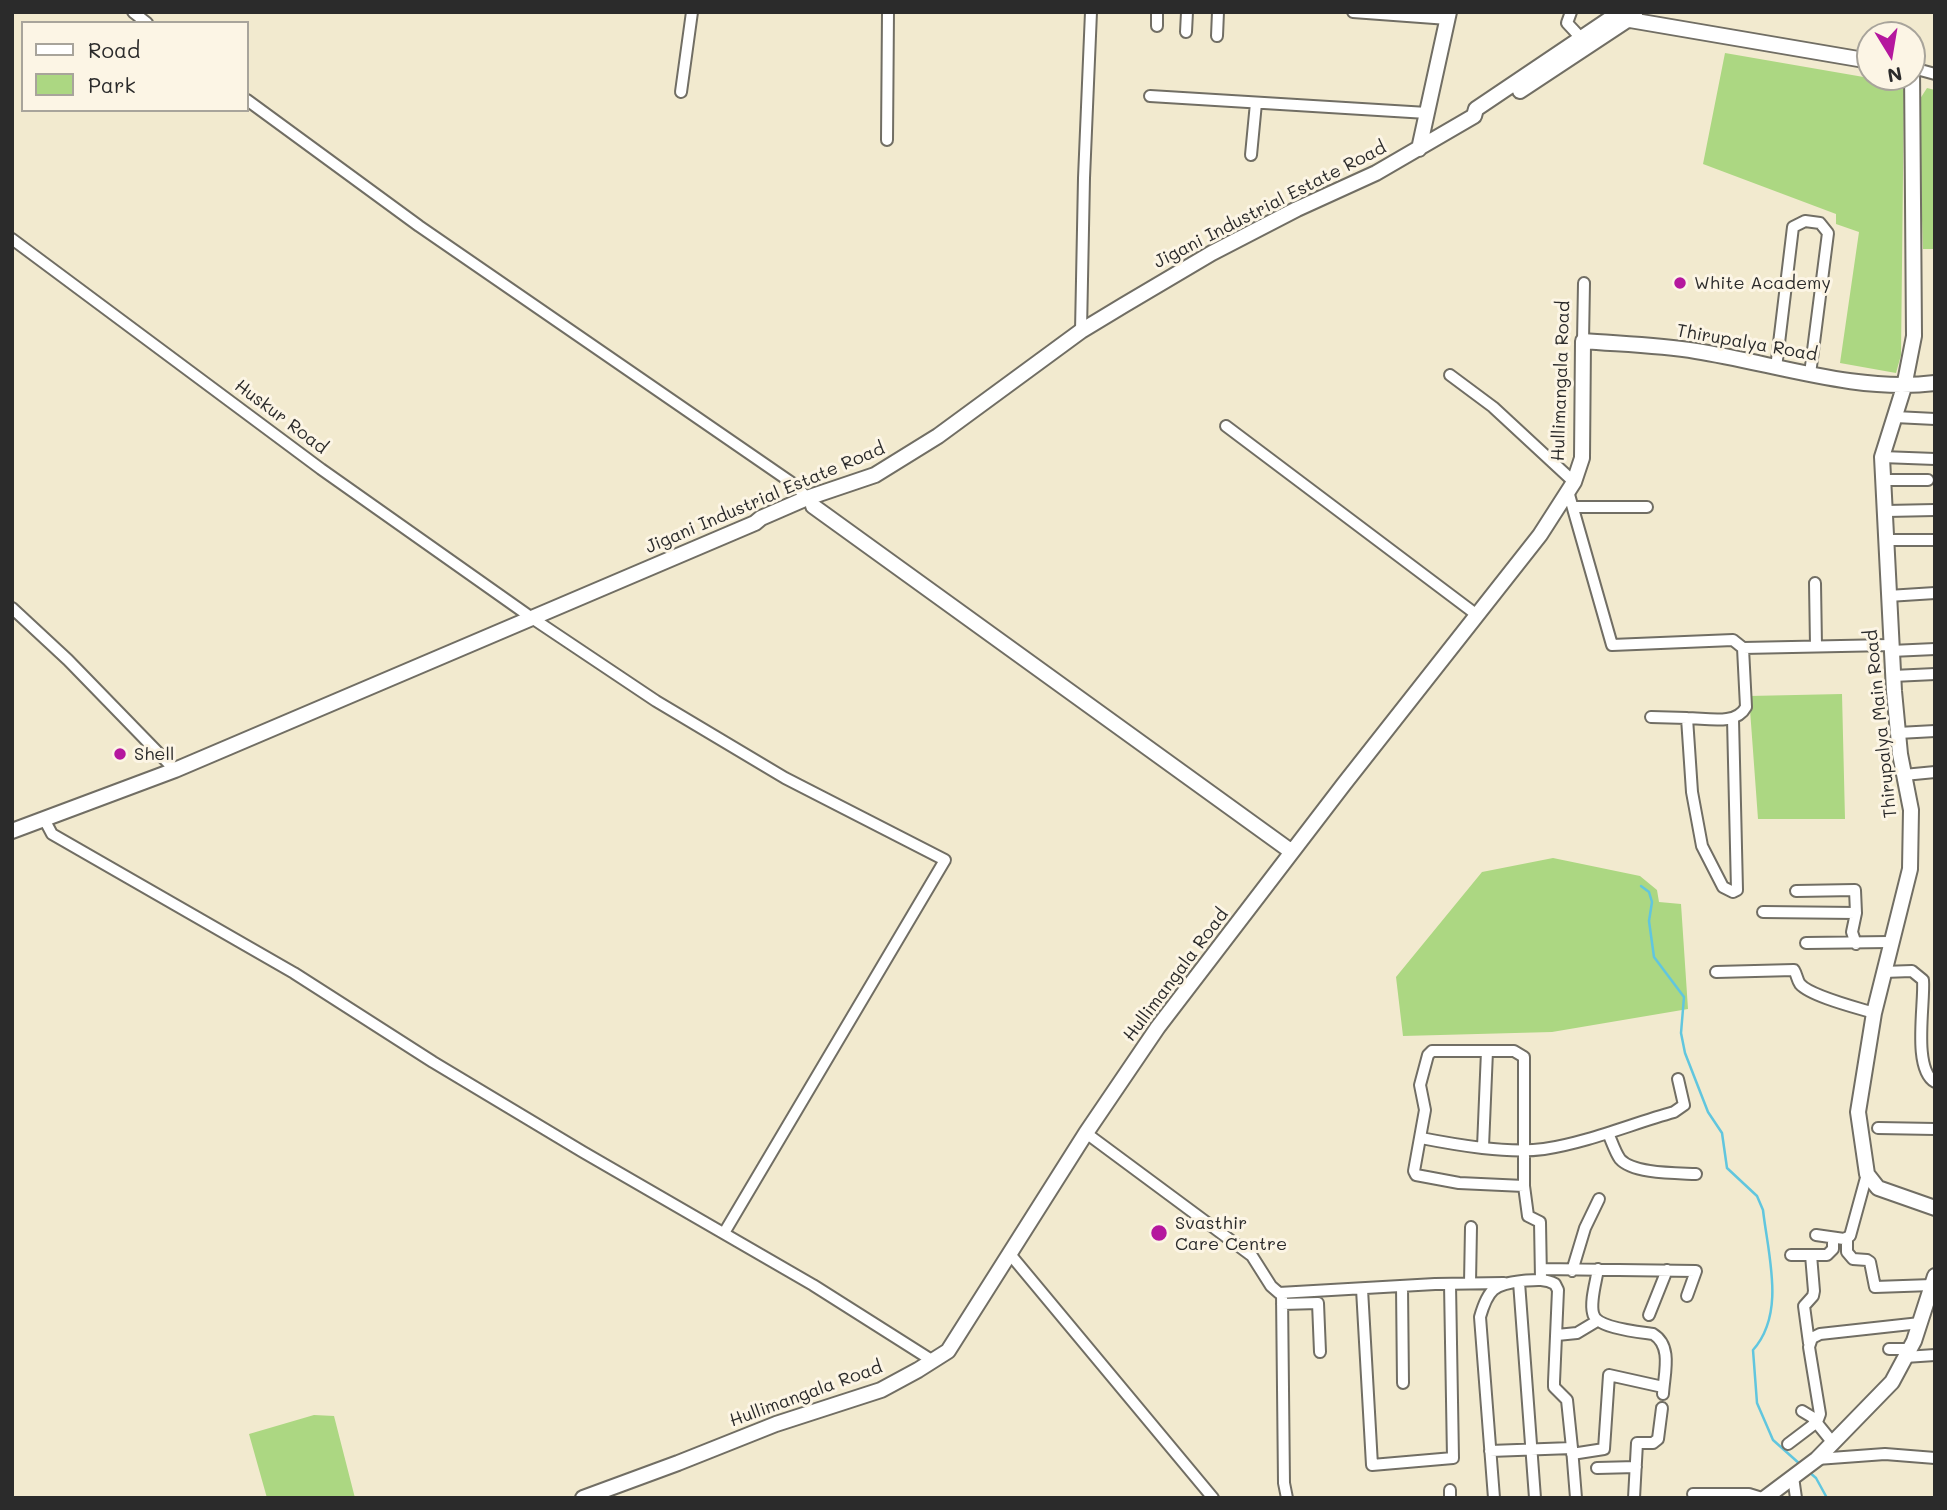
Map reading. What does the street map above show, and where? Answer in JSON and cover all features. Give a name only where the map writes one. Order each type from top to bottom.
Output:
[{"type":"street","points":[[681,92],[692,12]]},
{"type":"street","points":[[887,140],[888,12]]},
{"type":"street","points":[[1081,331],[1091,12]]},
{"type":"street","points":[[1157,12],[1157,26]]},
{"type":"street","points":[[1186,32],[1187,12]]},
{"type":"street","points":[[1217,36],[1218,12]]},
{"type":"street","points":[[1353,12],[1448,15],[1419,149]]},
{"type":"street","points":[[1571,12],[1567,23],[1581,38]]},
{"type":"street","points":[[1474,116],[1481,116],[1496,107],[1628,14],[1856,58]]},
{"type":"street","name":"Jigani Industrial Estate Road","points":[[12,831],[175,770],[755,523],[767,522],[810,502],[865,482],[938,436],[1081,331],[1212,253],[1419,149],[1474,116],[1476,109],[1581,38],[1628,14]]},
{"type":"street","name":"Thirupalya Main Road","points":[[1867,1174],[1858,1112],[1874,1013],[1910,869],[1912,810],[1898,733],[1893,676],[1882,457],[1904,387],[1914,336],[1913,91]]},
{"type":"street","points":[[1150,96],[1427,113]]},
{"type":"street","points":[[248,101],[419,226],[762,461],[795,485],[810,502],[1292,852]]},
{"type":"street","points":[[1251,155],[1256,103]]},
{"type":"street","points":[[1776,368],[1793,227],[1805,221],[1820,223],[1828,233],[1810,374]]},
{"type":"street","name":"Huskur Road","points":[[12,239],[321,469],[532,618],[656,701],[785,778],[945,860],[724,1233]]},
{"type":"street","name":"Hullimangala Road","points":[[583,1498],[678,1464],[776,1424],[881,1390],[948,1351],[1086,1133],[1158,1027],[1540,535],[1571,487],[1582,458],[1584,283]]},
{"type":"street","name":"Thirupalya Road","points":[[1583,341],[1695,351],[1810,374],[1904,387]]},
{"type":"street","points":[[1450,375],[1493,407],[1571,487],[1573,507],[1612,645],[1733,640],[1743,648],[1816,646],[1935,649]]},
{"type":"street","points":[[1904,387],[1935,383]]},
{"type":"street","points":[[1895,417],[1935,419]]},
{"type":"street","points":[[1226,426],[1477,615]]},
{"type":"street","points":[[1882,457],[1935,459]]},
{"type":"street","points":[[1883,480],[1928,480]]},
{"type":"street","points":[[1573,507],[1647,507]]},
{"type":"street","points":[[1886,511],[1935,510]]},
{"type":"street","points":[[1888,540],[1935,540]]},
{"type":"street","points":[[1815,583],[1816,646]]},
{"type":"street","points":[[1888,596],[1935,593]]},
{"type":"street","points":[[12,608],[68,660],[175,770]]},
{"type":"street","points":[[1651,717],[1733,719],[1741,715],[1746,707],[1743,648]]},
{"type":"street","points":[[1893,676],[1935,674]]},
{"type":"street","points":[[1687,718],[1692,792],[1702,846],[1724,887],[1734,892],[1737,890],[1733,719]]},
{"type":"street","points":[[1898,733],[1935,732]]},
{"type":"street","points":[[1904,775],[1935,772]]},
{"type":"street","points":[[44,819],[52,834],[293,973],[433,1062],[813,1285],[933,1361]]},
{"type":"street","points":[[1796,891],[1855,890],[1856,913],[1852,932],[1856,944]]},
{"type":"street","points":[[1763,912],[1856,913]]},
{"type":"street","points":[[1806,943],[1890,942]]},
{"type":"street","points":[[1716,972],[1794,970],[1798,983],[1805,988],[1874,1013]]},
{"type":"street","points":[[1884,972],[1912,971],[1923,980],[1920,1032],[1925,1071],[1930,1080],[1935,1082]]},
{"type":"street","points":[[1524,1186],[1459,1183],[1420,1177],[1414,1171],[1425,1107],[1420,1088],[1428,1055],[1438,1050],[1514,1051],[1524,1057],[1524,1186],[1528,1216],[1540,1222],[1541,1274]]},
{"type":"street","points":[[1483,1147],[1487,1051]]},
{"type":"street","points":[[1421,1138],[1524,1150],[1558,1146],[1674,1112],[1685,1105],[1678,1080]]},
{"type":"street","points":[[1878,1128],[1935,1129]]},
{"type":"street","points":[[1086,1133],[1252,1256],[1282,1299],[1284,1483],[1287,1498]]},
{"type":"street","points":[[1608,1133],[1619,1157],[1626,1164],[1643,1169],[1696,1174]]},
{"type":"street","points":[[1867,1174],[1878,1188],[1935,1208]]},
{"type":"street","points":[[1693,1494],[1749,1494],[1763,1498],[1805,1468],[1833,1443],[1892,1382],[1908,1353],[1930,1308],[1933,1280],[1875,1287],[1870,1262],[1853,1259],[1847,1252],[1847,1238],[1867,1174]]},
{"type":"street","points":[[1572,1271],[1585,1228],[1599,1199]]},
{"type":"street","points":[[1470,1283],[1471,1227]]},
{"type":"street","points":[[1816,1235],[1847,1238]]},
{"type":"street","points":[[1791,1255],[1829,1254],[1833,1249],[1833,1238]]},
{"type":"street","points":[[1009,1253],[1213,1498]]},
{"type":"street","points":[[1788,1444],[1817,1422],[1821,1414],[1804,1309],[1814,1291],[1811,1255]]},
{"type":"street","points":[[1282,1299],[1402,1286],[1519,1282],[1541,1274],[1598,1269],[1696,1271],[1688,1296]]},
{"type":"street","points":[[1597,1321],[1592,1310],[1598,1269]]},
{"type":"street","points":[[1649,1315],[1667,1270]]},
{"type":"street","points":[[1541,1274],[1555,1284],[1558,1290],[1553,1382],[1554,1387],[1567,1400],[1576,1498]]},
{"type":"street","points":[[1519,1282],[1535,1498]]},
{"type":"street","points":[[1494,1498],[1480,1317],[1489,1293],[1504,1283]]},
{"type":"street","points":[[1362,1289],[1372,1465],[1453,1458],[1450,1284]]},
{"type":"street","points":[[1402,1286],[1403,1383]]},
{"type":"street","points":[[1282,1299],[1318,1303],[1320,1352]]},
{"type":"street","points":[[1490,1451],[1604,1449],[1609,1375],[1663,1390],[1666,1353],[1659,1338],[1597,1321],[1577,1333],[1557,1335]]},
{"type":"street","points":[[1809,1343],[1820,1334],[1920,1324]]},
{"type":"street","points":[[1889,1349],[1935,1355]]},
{"type":"street","points":[[1634,1498],[1637,1443],[1653,1443],[1658,1439],[1662,1408]]},
{"type":"street","points":[[1802,1411],[1817,1422],[1833,1443]]},
{"type":"street","points":[[1805,1468],[1885,1454],[1935,1458]]},
{"type":"street","points":[[1597,1468],[1636,1467]]},
{"type":"street","points":[[1796,1498],[1805,1468]]},
{"type":"green space","points":[[1725,53],[1856,76],[1856,91],[1904,91],[1901,355],[1896,373],[1840,363],[1859,232],[1836,224],[1836,214],[1703,164]]},
{"type":"green space","points":[[1926,90],[1935,90],[1935,249],[1923,249],[1918,102]]},
{"type":"green space","points":[[1842,694],[1845,819],[1758,819],[1749,696]]},
{"type":"green space","points":[[1553,858],[1640,876],[1657,890],[1659,902],[1681,904],[1688,1009],[1552,1032],[1403,1036],[1396,977],[1482,872]]},
{"type":"green space","points":[[314,1415],[334,1416],[355,1498],[267,1498],[249,1434]]},
{"type":"waterway","points":[[1641,886],[1649,892],[1652,902],[1649,921],[1654,957],[1684,997],[1681,1033],[1685,1053],[1708,1112],[1722,1133],[1727,1168],[1757,1196],[1763,1210],[1771,1264],[1772,1301],[1763,1335],[1753,1350],[1757,1403],[1773,1440],[1801,1465]]},
{"type":"waterway","points":[[1808,1471],[1816,1478],[1827,1498]]},
{"type":"place","name":"White Academy","points":[[1680,283]]},
{"type":"place","name":"Shell","points":[[120,754]]},
{"type":"place","name":"Svasthir Care Centre","points":[[1159,1233]]}]
